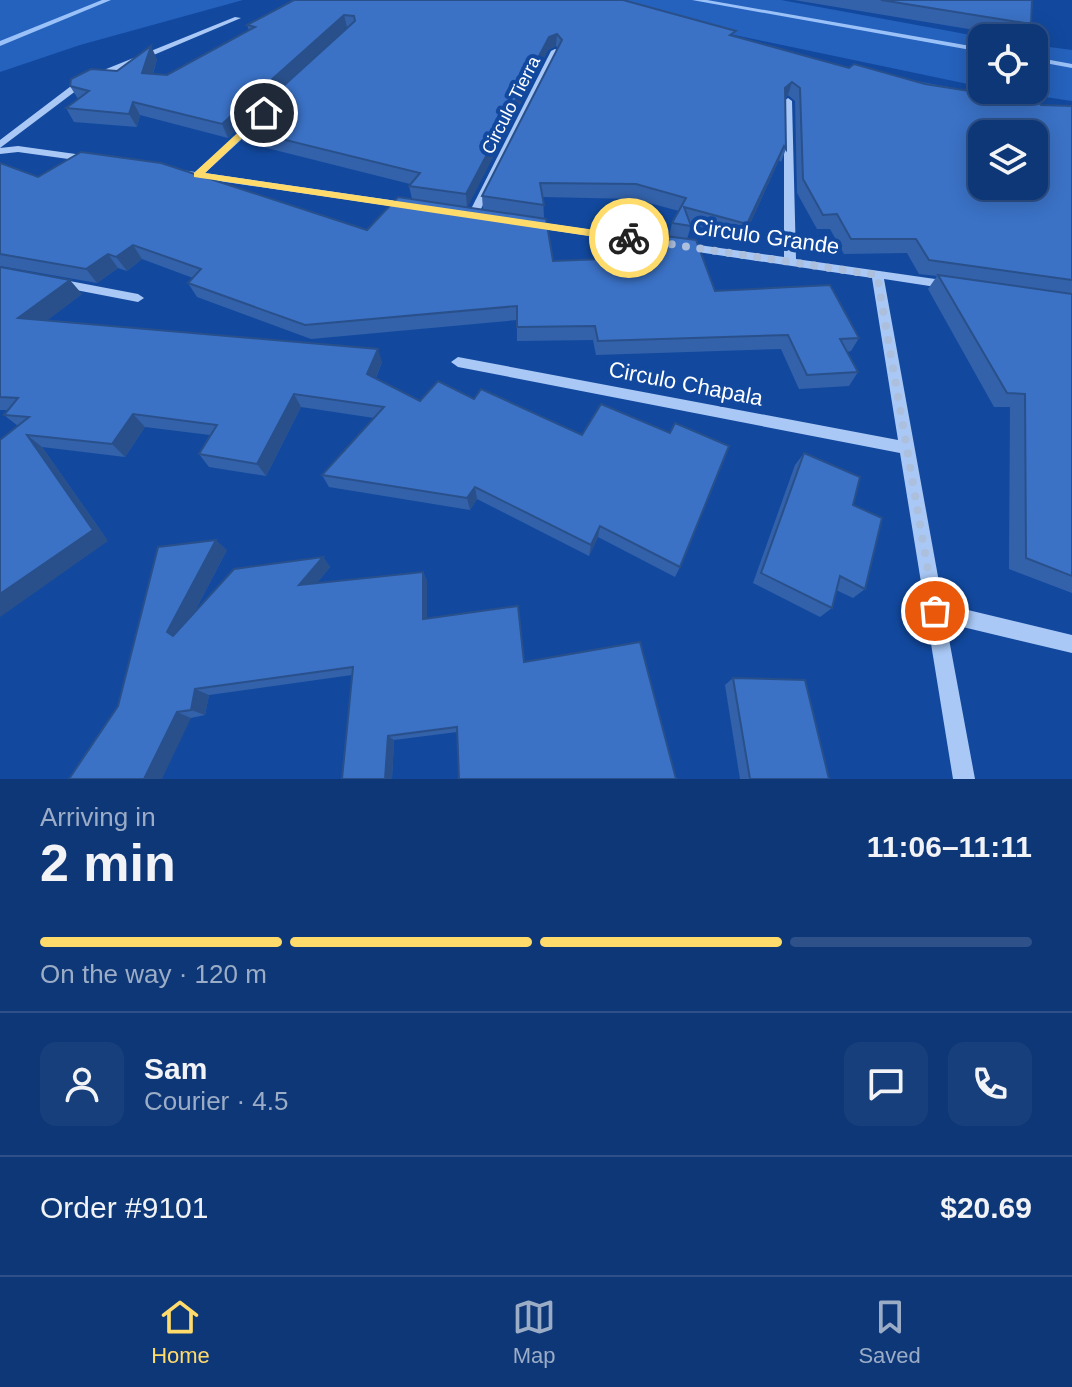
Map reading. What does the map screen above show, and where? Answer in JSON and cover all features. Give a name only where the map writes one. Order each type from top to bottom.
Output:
[{"type":"street","points":[[0,145],[82,82],[237,18]]},
{"type":"street","name":"Circulo Tierra","points":[[473,215],[555,51]]},
{"type":"street","points":[[788,101],[790,262]]},
{"type":"street","points":[[197,175],[264,113]]},
{"type":"street","points":[[0,151],[18,149],[108,162]]},
{"type":"street","points":[[168,171],[427,209]]},
{"type":"street","points":[[458,213],[489,218]]},
{"type":"street","name":"Circulo Grande","points":[[521,222],[967,288]]},
{"type":"street","points":[[877,275],[964,779]]},
{"type":"street","points":[[46,281],[138,298]]},
{"type":"street","name":"Circulo Chapala","points":[[458,362],[907,448]]},
{"type":"street","points":[[935,611],[1072,644]]},
{"type":"shaded area","points":[[0,0],[243,0],[80,45],[0,72]]},
{"type":"shaded area","points":[[533,0],[781,0],[968,34],[968,84],[711,30]]},
{"type":"shaded area","points":[[1048,47],[1072,50],[1072,101],[1048,97]]},
{"type":"building","points":[[294,0],[623,0],[736,31],[730,35],[849,68],[854,64],[925,84],[968,91],[968,104],[1072,106],[1072,280],[929,260],[916,239],[851,239],[837,214],[823,215],[803,179],[800,88],[792,82],[785,88],[786,149],[784,146],[747,224],[684,207],[691,226],[672,223],[686,198],[636,184],[540,183],[544,205],[482,196],[562,40],[557,34],[549,37],[466,194],[409,186],[420,173],[237,128],[355,21],[354,16],[344,15],[222,124],[133,102],[129,114],[66,108],[89,91],[70,86],[71,79],[91,69],[117,71],[151,46],[142,73],[167,75],[255,27],[247,25]]},
{"type":"building","points":[[881,0],[1032,0],[1031,24]]},
{"type":"building","points":[[81,152],[161,163],[367,230],[398,197],[546,219],[553,261],[653,257],[665,236],[696,240],[715,291],[830,285],[859,338],[840,339],[858,372],[807,375],[788,335],[598,341],[595,326],[517,327],[517,306],[305,325],[188,283],[201,269],[133,245],[116,257],[108,254],[86,269],[0,254],[0,163],[38,177]]},
{"type":"building","points":[[0,267],[70,280],[18,318],[378,349],[367,374],[420,401],[438,381],[474,399],[481,389],[582,435],[601,404],[670,433],[675,423],[729,446],[680,567],[600,526],[591,545],[475,487],[467,498],[322,475],[384,407],[294,394],[257,464],[199,454],[217,425],[133,414],[112,444],[27,435],[93,530],[0,594],[0,440],[29,417],[4,415],[18,398],[0,397]]},
{"type":"building","points":[[938,275],[1072,294],[1072,576],[1026,558],[1025,394],[1007,393]]},
{"type":"building","points":[[804,453],[860,477],[853,505],[882,518],[865,589],[840,576],[832,608],[761,573]]},
{"type":"building","points":[[216,540],[167,632],[173,636],[234,569],[323,557],[299,585],[423,572],[423,619],[518,606],[524,662],[640,642],[676,779],[459,779],[457,727],[388,736],[385,779],[342,779],[353,667],[195,689],[191,710],[177,712],[144,779],[69,779],[118,706],[158,547]]},
{"type":"building","points":[[733,678],[805,680],[829,779],[750,779]]},
{"type":"waterway","points":[[0,44],[108,0]]},
{"type":"waterway","points":[[695,0],[968,48]]},
{"type":"waterway","points":[[1048,62],[1072,66]]},
{"type":"way so far","points":[[629,238],[877,275],[935,611]]},
{"type":"route","points":[[264,113],[197,175],[629,238]]}]
